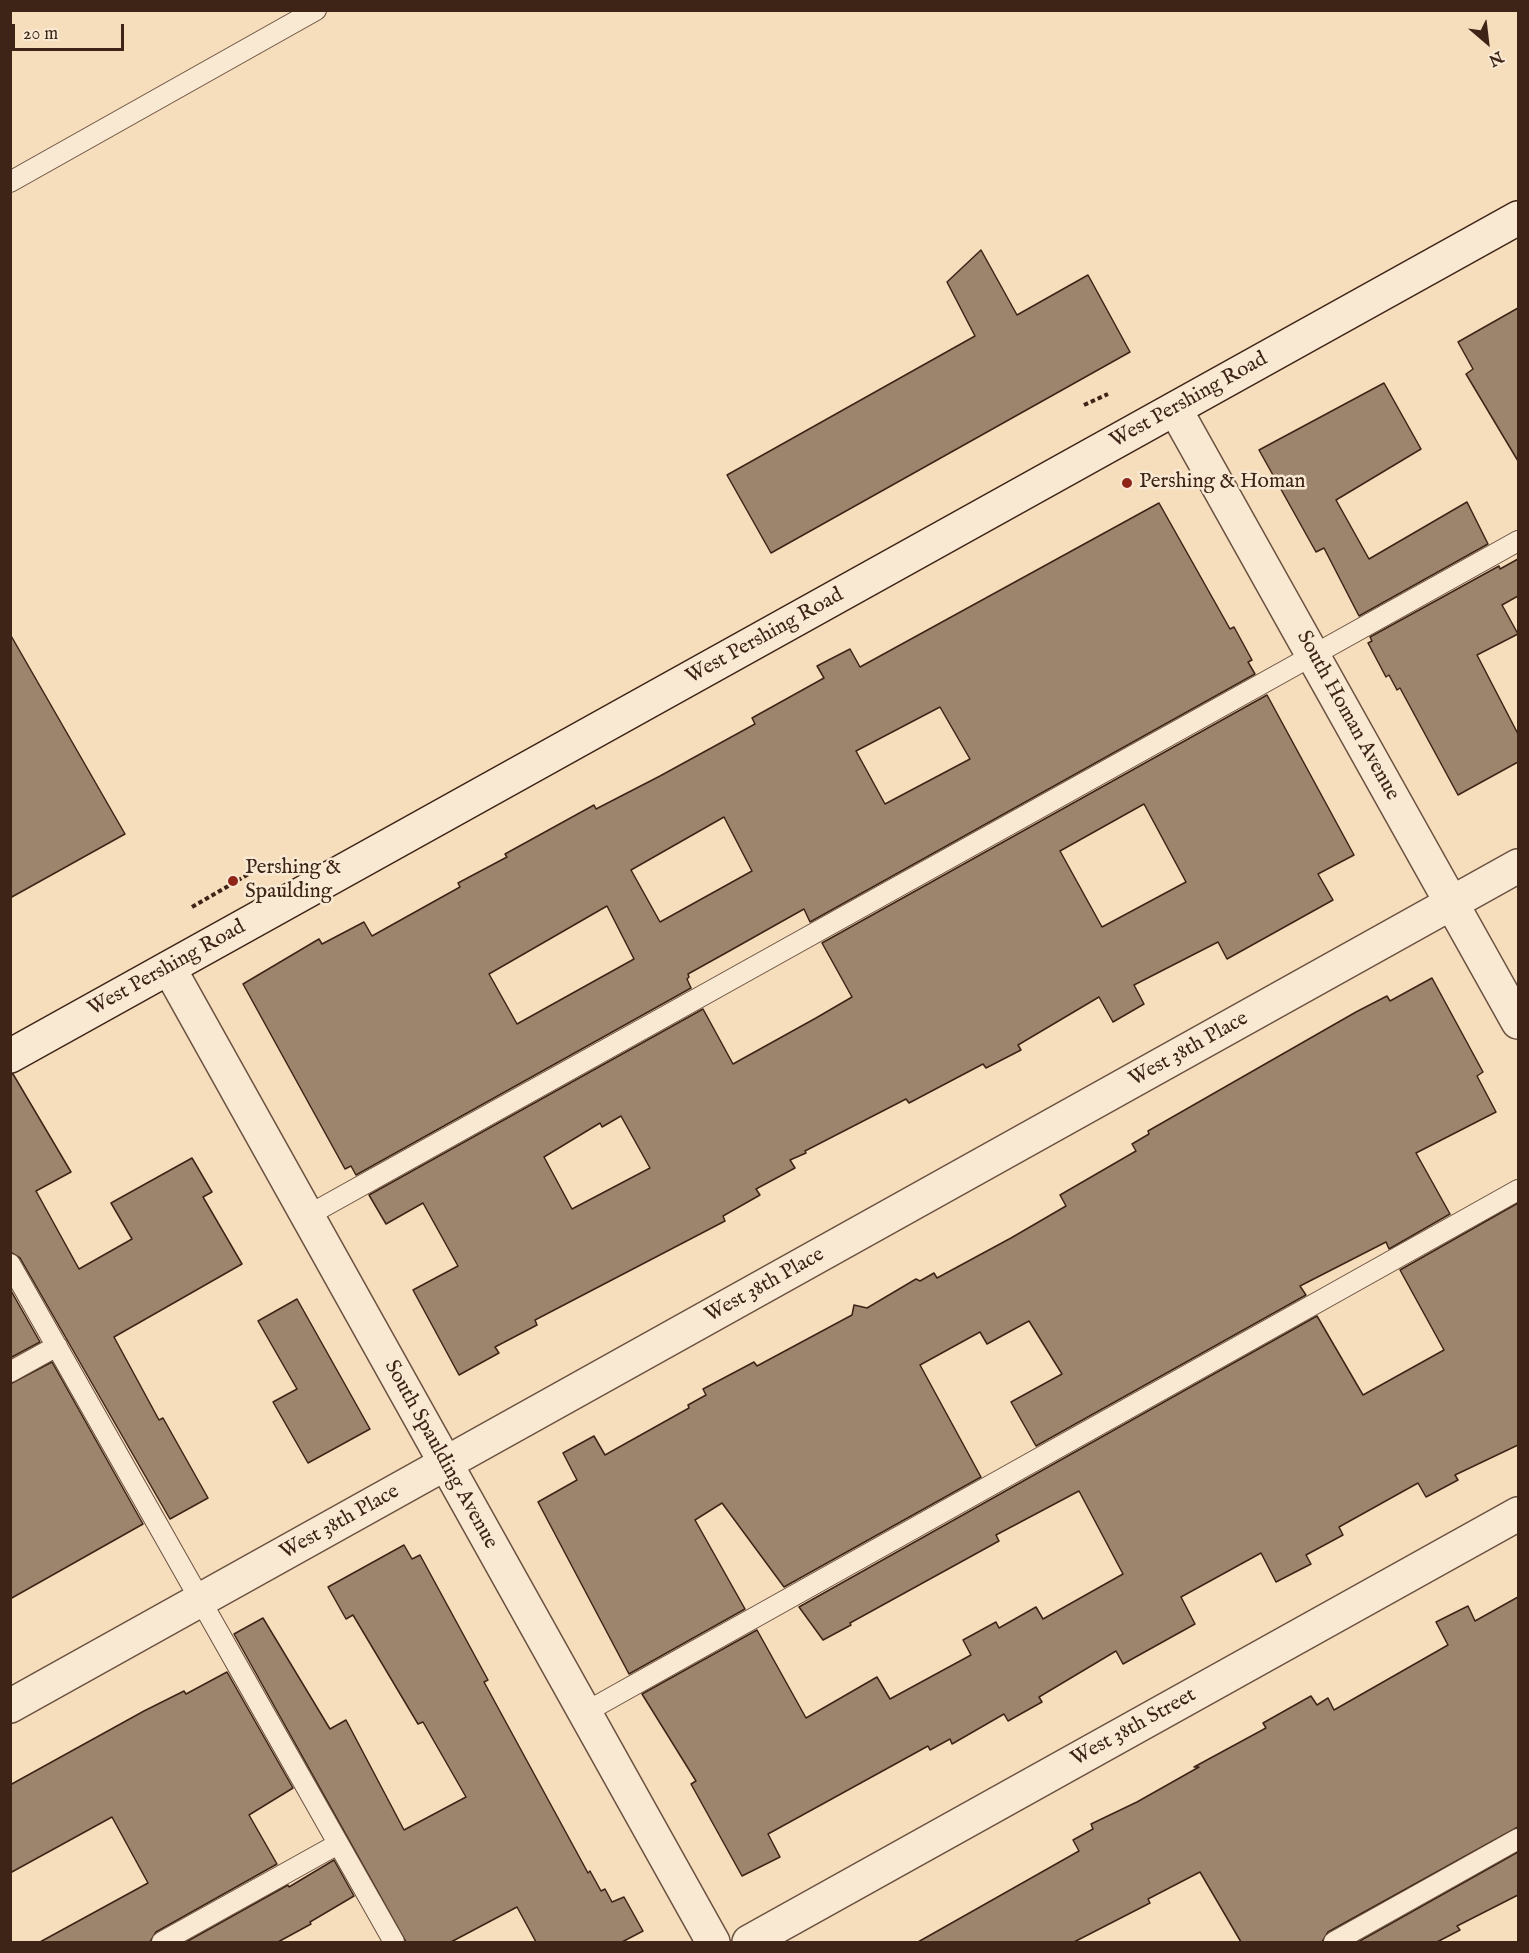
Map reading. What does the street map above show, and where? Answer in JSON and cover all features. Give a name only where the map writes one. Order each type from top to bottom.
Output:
[{"type":"street","name":"West Pershing Road","points":[[10,1056],[1518,218]]},
{"type":"street","name":"South Homan Avenue","points":[[1175,409],[1518,1022]]},
{"type":"street","name":"West 38th Place","points":[[10,1706],[1518,867]]},
{"type":"street","name":"South Spaulding Avenue","points":[[169,968],[712,1942]]},
{"type":"street","name":"West 38th Street","points":[[749,1942],[1518,1514]]},
{"type":"lane","points":[[10,182],[316,10]]},
{"type":"lane","points":[[307,1216],[1518,541]]},
{"type":"lane","points":[[584,1713],[1518,1190]]},
{"type":"lane","points":[[10,1264],[394,1942]]},
{"type":"lane","points":[[10,1372],[57,1346]]},
{"type":"lane","points":[[1334,1942],[1518,1839]]},
{"type":"lane","points":[[162,1942],[338,1844]]},
{"type":"path","points":[[1084,405],[1108,394]]},
{"type":"path","points":[[192,907],[254,871]]},
{"type":"building","points":[[981,250],[1017,315],[1088,275],[1130,352],[771,553],[727,475],[975,336],[947,282]]},
{"type":"building","points":[[1518,308],[1518,461],[1466,374],[1473,369],[1458,342]]},
{"type":"building","points":[[1384,383],[1421,449],[1336,500],[1369,559],[1467,502],[1488,544],[1359,616],[1324,548],[1316,552],[1259,450]]},
{"type":"building","points":[[1159,503],[1230,629],[1234,627],[1252,660],[1248,662],[1255,674],[810,922],[804,909],[688,974],[687,979],[691,988],[356,1175],[351,1166],[345,1169],[243,984],[319,939],[322,944],[364,922],[372,936],[460,887],[458,883],[507,857],[505,854],[594,805],[596,809],[755,724],[752,718],[824,678],[817,666],[850,649],[860,667]],"holes":[[[940,707],[970,759],[885,804],[856,751]],[[724,817],[752,871],[660,922],[631,870]],[[607,906],[634,959],[517,1024],[489,974]]]},
{"type":"building","points":[[1518,559],[1518,596],[1502,605],[1518,634],[1477,655],[1518,734],[1518,762],[1458,795],[1400,688],[1397,690],[1389,675],[1386,677],[1368,643],[1372,641],[1370,637],[1499,566],[1500,569]]},
{"type":"building","points":[[10,634],[125,834],[10,898]]},
{"type":"building","points":[[1267,695],[1354,855],[1318,874],[1333,900],[1227,959],[1218,942],[1134,985],[1144,1004],[1113,1022],[1099,997],[1018,1045],[1021,1050],[986,1068],[983,1064],[909,1103],[906,1099],[805,1151],[806,1153],[790,1160],[795,1168],[756,1189],[760,1195],[723,1216],[725,1221],[535,1320],[537,1325],[495,1347],[499,1353],[459,1375],[413,1290],[458,1266],[423,1203],[386,1224],[369,1195],[703,1009],[733,1064],[816,1018],[852,997],[822,943]],"holes":[[[1144,804],[1186,882],[1102,927],[1060,851]],[[621,1116],[650,1168],[572,1209],[544,1157],[600,1123],[602,1127]]]},
{"type":"building","points":[[1432,978],[1483,1072],[1477,1076],[1496,1112],[1416,1153],[1450,1214],[1389,1249],[1386,1242],[1300,1286],[1306,1295],[1036,1446],[1011,1402],[1062,1374],[1029,1321],[987,1344],[980,1332],[920,1365],[981,1477],[784,1587],[722,1503],[695,1520],[745,1609],[629,1674],[538,1502],[577,1480],[563,1453],[594,1436],[605,1455],[689,1408],[688,1405],[706,1395],[703,1389],[754,1362],[757,1366],[852,1315],[854,1305],[867,1308],[916,1279],[920,1281],[934,1273],[937,1278],[1011,1238],[1066,1206],[1060,1195],[1136,1151],[1132,1144],[1149,1134],[1148,1131],[1356,1012],[1387,996],[1390,1001]]},
{"type":"building","points":[[13,1074],[71,1172],[36,1191],[79,1269],[132,1239],[111,1203],[192,1158],[212,1192],[203,1197],[242,1264],[114,1337],[159,1420],[163,1418],[208,1498],[170,1519],[20,1258],[10,1252],[10,1075]]},
{"type":"building","points":[[1518,1203],[1518,1445],[1455,1475],[1458,1480],[1426,1497],[1418,1483],[1339,1527],[1343,1535],[1306,1555],[1311,1564],[1276,1582],[1261,1553],[1181,1597],[1195,1624],[1123,1664],[1116,1651],[1039,1697],[1042,1702],[1008,1721],[1004,1714],[952,1744],[950,1739],[930,1750],[928,1746],[768,1834],[780,1857],[742,1876],[691,1784],[696,1781],[642,1694],[757,1630],[806,1718],[877,1677],[890,1699],[971,1655],[963,1640],[996,1622],[999,1628],[1036,1607],[1043,1619],[1123,1574],[1079,1491],[996,1535],[999,1541],[823,1640],[799,1607],[1317,1316],[1363,1395],[1444,1350],[1400,1270]]},
{"type":"building","points":[[10,1289],[40,1342],[10,1358]]},
{"type":"building","points":[[297,1299],[370,1429],[308,1463],[273,1402],[297,1389],[258,1321]]},
{"type":"building","points":[[52,1362],[143,1524],[10,1599],[10,1384]]},
{"type":"building","points":[[404,1545],[412,1559],[420,1555],[488,1680],[484,1682],[588,1873],[590,1871],[601,1891],[605,1889],[612,1902],[624,1897],[643,1931],[622,1942],[536,1942],[517,1907],[451,1942],[406,1942],[234,1634],[263,1618],[330,1729],[346,1720],[404,1830],[466,1797],[423,1722],[418,1724],[353,1615],[346,1619],[328,1587]]},
{"type":"building","points":[[1518,1597],[1518,1827],[1328,1932],[1322,1942],[1241,1942],[1200,1872],[1148,1899],[1150,1903],[1074,1942],[918,1942],[1079,1851],[1073,1840],[1093,1829],[1091,1824],[1137,1802],[1199,1767],[1194,1767],[1266,1728],[1263,1723],[1311,1696],[1317,1705],[1328,1698],[1334,1710],[1448,1645],[1436,1622],[1468,1606],[1475,1621]]},
{"type":"building","points":[[227,1672],[293,1788],[249,1815],[277,1864],[156,1932],[150,1942],[40,1942],[148,1883],[112,1817],[10,1873],[10,1785],[144,1711],[184,1691],[186,1694]]},
{"type":"building","points":[[1518,1852],[1518,1895],[1457,1926],[1460,1930],[1437,1942],[1358,1942]]},
{"type":"building","points":[[334,1860],[354,1896],[310,1922],[311,1924],[278,1942],[186,1942],[288,1885],[289,1887]]},
{"type":"place","name":"Pershing & Homan","points":[[1127,483]]},
{"type":"place","name":"Pershing & Spaulding","points":[[233,881]]}]
